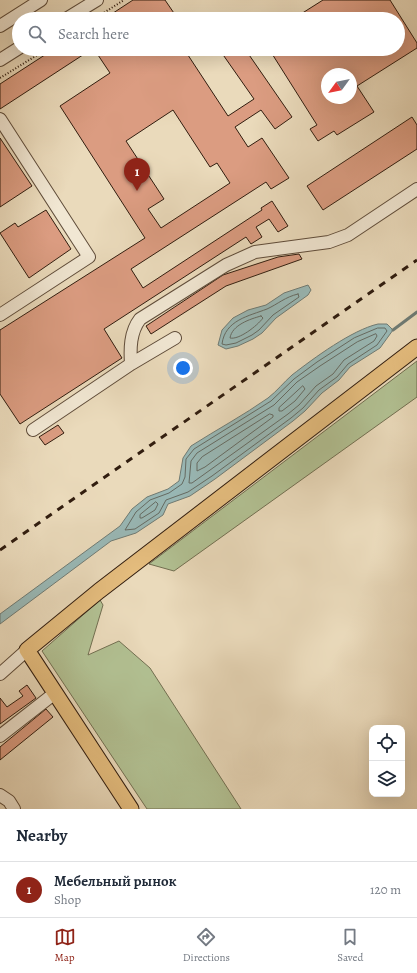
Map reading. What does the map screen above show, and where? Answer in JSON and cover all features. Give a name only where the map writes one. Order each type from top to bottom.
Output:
[{"type":"main road","points":[[131,809],[27,650],[106,586],[417,348]]},
{"type":"street","points":[[22,12],[41,0]]},
{"type":"street","points":[[77,12],[97,0]]},
{"type":"street","points":[[0,26],[12,18]]},
{"type":"street","points":[[0,60],[12,52]]},
{"type":"street","points":[[0,315],[89,257],[1,123]]},
{"type":"street","points":[[130,364],[130,348],[135,326],[140,319],[220,269],[255,252],[297,245],[329,242],[348,235],[417,189]]},
{"type":"street","points":[[33,430],[130,364],[175,338]]},
{"type":"street","points":[[0,674],[27,650]]},
{"type":"street","points":[[0,736],[55,693]]},
{"type":"street","points":[[0,795],[9,801],[14,809]]},
{"type":"path","points":[[105,12],[124,0]]},
{"type":"path","points":[[0,78],[35,56]]},
{"type":"green space","points":[[417,361],[417,397],[174,571],[149,564]]},
{"type":"green space","points":[[100,600],[103,605],[88,655],[119,641],[150,668],[241,809],[147,809],[42,651]]},
{"type":"water","points":[[308,285],[311,290],[308,295],[276,318],[262,333],[253,339],[238,346],[226,349],[218,345],[222,330],[233,318],[248,310],[266,305],[284,293]]},
{"type":"water","points":[[378,324],[387,324],[393,330],[380,348],[350,367],[339,380],[322,393],[293,421],[190,496],[168,504],[163,515],[136,533],[111,541],[0,624],[0,614],[120,526],[132,509],[147,497],[168,489],[179,481],[183,458],[191,446],[268,398],[292,375],[334,345],[357,332]]},
{"type":"building","points":[[133,0],[165,0],[173,12],[115,12]]},
{"type":"building","points":[[323,0],[390,0],[398,12],[304,12]]},
{"type":"building","points":[[405,24],[417,43],[417,48],[405,56]]},
{"type":"building","points":[[43,56],[81,56],[0,109],[0,84]]},
{"type":"building","points":[[99,56],[189,56],[228,116],[254,99],[224,56],[250,56],[292,117],[275,129],[261,110],[235,127],[248,147],[262,138],[289,178],[271,189],[266,182],[131,269],[143,288],[262,210],[261,208],[272,201],[288,226],[278,232],[269,219],[256,227],[262,237],[251,244],[246,237],[104,329],[122,358],[20,424],[0,394],[0,330],[145,238],[60,106],[110,73]],"holes":[[[173,110],[210,167],[217,163],[230,183],[161,228],[148,209],[164,199],[126,141]]]},
{"type":"building","points":[[273,56],[404,56],[357,86],[374,112],[337,135],[334,131],[318,141],[310,129],[317,125]]},
{"type":"building","points":[[412,117],[417,125],[417,149],[323,210],[307,186]]},
{"type":"building","points":[[0,138],[32,186],[0,207]]},
{"type":"building","points":[[46,210],[71,249],[29,278],[0,233],[15,223],[18,227]]},
{"type":"building","points":[[299,254],[302,259],[226,286],[151,334],[146,326],[223,275],[278,257]]},
{"type":"building","points":[[58,425],[64,433],[45,445],[39,437]]},
{"type":"building","points":[[27,685],[36,698],[0,724],[0,698],[7,707],[23,696],[19,691]]},
{"type":"building","points":[[46,709],[53,717],[0,760],[0,747]]},
{"type":"waterway","points":[[393,330],[417,312]]},
{"type":"railway","points":[[0,550],[417,260]]},
{"type":"place","name":"Мебельный рынок","points":[[137,191]]}]
